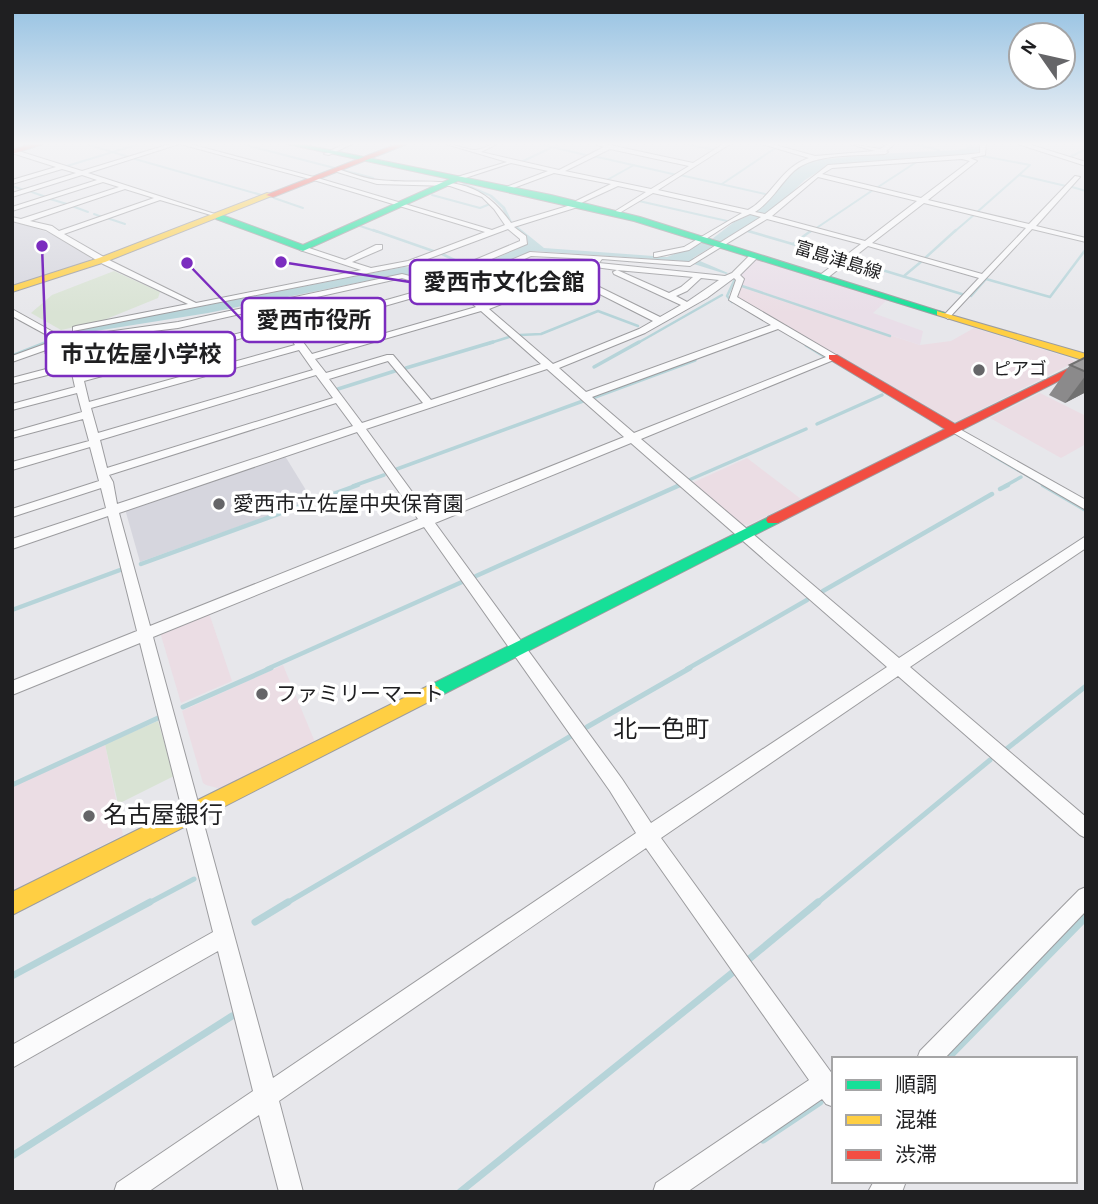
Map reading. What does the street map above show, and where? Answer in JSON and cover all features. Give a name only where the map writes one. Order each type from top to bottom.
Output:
[{"type":"street","points":[[12,209],[40,200]]},
{"type":"street","points":[[22,221],[85,200]]},
{"type":"street","points":[[112,205],[126,200]]},
{"type":"street","points":[[60,233],[155,200]]},
{"type":"street","points":[[168,200],[369,270]]},
{"type":"street","points":[[12,289],[102,260],[263,200]]},
{"type":"street","points":[[381,200],[491,232]]},
{"type":"street","points":[[303,248],[413,200]]},
{"type":"street","points":[[422,284],[524,242],[489,200]]},
{"type":"street","name":"富島津島線","points":[[561,200],[616,213],[1086,361]]},
{"type":"street","points":[[12,359],[59,337],[192,306],[410,263],[585,200]]},
{"type":"street","points":[[616,213],[637,200]]},
{"type":"street","points":[[698,200],[751,212],[984,277]]},
{"type":"street","points":[[443,277],[492,271],[530,254],[694,261],[712,243],[726,223],[751,212],[765,200]]},
{"type":"street","points":[[543,246],[568,250],[673,254],[712,243],[765,216],[785,200]]},
{"type":"street","points":[[920,200],[1086,240]]},
{"type":"street","points":[[948,316],[1055,200]]},
{"type":"street","points":[[823,277],[923,201]]},
{"type":"street","points":[[48,228],[92,213]]},
{"type":"street","points":[[12,219],[60,233],[102,260],[192,303],[192,306]]},
{"type":"street","points":[[346,262],[379,247]]},
{"type":"street","points":[[12,544],[549,366],[660,321],[731,277],[754,256]]},
{"type":"street","points":[[594,265],[600,257]]},
{"type":"street","points":[[410,263],[443,277],[483,308],[1086,829]]},
{"type":"street","points":[[309,358],[483,308],[594,265],[731,277],[740,279],[732,298],[1086,506]]},
{"type":"street","points":[[606,267],[687,305]]},
{"type":"street","points":[[639,283],[661,272]]},
{"type":"street","points":[[568,275],[660,321]]},
{"type":"street","points":[[668,296],[684,289],[701,275]]},
{"type":"street","points":[[59,337],[177,325],[402,276],[422,284],[427,291],[340,316],[387,359]]},
{"type":"street","points":[[271,305],[427,520],[829,1089],[665,1192]]},
{"type":"street","points":[[12,312],[69,344],[291,1192]]},
{"type":"street","points":[[12,407],[80,384],[285,324]]},
{"type":"street","points":[[585,396],[779,325]]},
{"type":"street","points":[[12,435],[301,346]]},
{"type":"street","points":[[12,688],[833,357]]},
{"type":"street","points":[[12,466],[321,374],[390,358],[429,404]]},
{"type":"street","points":[[12,904],[956,430],[1086,361]]},
{"type":"street","points":[[12,381],[74,365]]},
{"type":"street","points":[[12,513],[105,478],[339,399]]},
{"type":"street","points":[[126,1192],[1086,541]]},
{"type":"street","points":[[930,1057],[1086,897]]},
{"type":"street","points":[[12,1057],[223,937]]},
{"type":"shaded area","points":[[12,221],[53,234],[91,258],[89,262],[12,286]]},
{"type":"shaded area","points":[[755,259],[887,300],[873,313],[923,331],[920,345],[742,285],[744,280],[740,275]]},
{"type":"shaded area","points":[[741,286],[920,345],[951,341],[974,328],[1070,358],[1075,362],[956,422],[949,421],[736,297]]},
{"type":"shaded area","points":[[1040,393],[1086,416],[1086,444],[1061,458],[990,418]]},
{"type":"shaded area","name":"愛西市立佐屋中央保育園","points":[[285,456],[312,500],[140,562],[125,509]]},
{"type":"shaded area","points":[[747,458],[801,499],[748,525],[741,524],[692,483]]},
{"type":"shaded area","points":[[209,613],[232,681],[181,703],[160,632]]},
{"type":"shaded area","points":[[283,665],[315,742],[221,789],[206,785],[203,783],[182,711]]},
{"type":"shaded area","points":[[105,744],[123,835],[12,891],[12,786]]},
{"type":"green space","points":[[114,271],[160,292],[158,298],[99,322],[61,330],[31,313],[52,295]]},
{"type":"green space","points":[[158,721],[174,776],[118,804],[105,744]]},
{"type":"water","points":[[494,200],[505,207],[512,222],[544,248],[667,257],[712,239],[768,202],[783,200],[774,209],[693,258],[728,273],[726,274],[684,261],[533,251],[489,269],[431,281],[401,274],[208,313],[71,335],[12,357],[12,354],[68,332],[404,267],[431,275],[457,272],[495,259],[528,243],[509,223],[502,208]]},
{"type":"building","points":[[1086,357],[1086,372],[1070,365]]},
{"type":"waterway","points":[[54,200],[67,204]]},
{"type":"waterway","points":[[280,200],[303,208]]},
{"type":"waterway","points":[[451,200],[480,208],[490,204]]},
{"type":"waterway","points":[[815,229],[858,200]]},
{"type":"waterway","points":[[976,213],[990,200]]},
{"type":"waterway","points":[[639,201],[727,221]]},
{"type":"waterway","points":[[72,206],[88,212]]},
{"type":"waterway","points":[[94,214],[102,217]]},
{"type":"waterway","points":[[954,232],[975,214]]},
{"type":"waterway","points":[[107,218],[125,224]]},
{"type":"waterway","points":[[360,226],[378,232]]},
{"type":"waterway","points":[[373,230],[436,252]]},
{"type":"waterway","points":[[793,244],[812,230]]},
{"type":"waterway","points":[[924,259],[956,230]]},
{"type":"waterway","points":[[752,232],[748,231],[844,259]]},
{"type":"waterway","points":[[971,296],[986,279],[1050,297],[1086,249]]},
{"type":"waterway","points":[[440,253],[465,265]]},
{"type":"waterway","points":[[849,260],[965,295]]},
{"type":"waterway","points":[[904,276],[922,261]]},
{"type":"waterway","points":[[732,302],[727,296],[735,279]]},
{"type":"waterway","points":[[742,286],[890,336]]},
{"type":"waterway","points":[[636,344],[722,295]]},
{"type":"waterway","points":[[520,335],[541,334],[598,311],[638,326]]},
{"type":"waterway","points":[[487,344],[509,337]]},
{"type":"waterway","points":[[406,368],[493,342]]},
{"type":"waterway","points":[[594,367],[639,342]]},
{"type":"waterway","points":[[806,345],[824,356]]},
{"type":"waterway","points":[[595,397],[695,360]]},
{"type":"waterway","points":[[338,389],[398,370]]},
{"type":"waterway","points":[[817,424],[882,395]]},
{"type":"waterway","points":[[397,469],[583,401]]},
{"type":"waterway","points":[[689,480],[806,429]]},
{"type":"waterway","points":[[992,455],[1046,486]]},
{"type":"waterway","points":[[353,486],[384,475]]},
{"type":"waterway","points":[[1005,486],[1021,477]]},
{"type":"waterway","points":[[141,564],[358,485]]},
{"type":"waterway","points":[[476,576],[680,485],[677,486]]},
{"type":"waterway","points":[[1000,489],[1008,485]]},
{"type":"waterway","points":[[1043,485],[1086,510]]},
{"type":"waterway","points":[[823,591],[992,494]]},
{"type":"waterway","points":[[12,610],[120,570]]},
{"type":"waterway","points":[[267,669],[462,582]]},
{"type":"waterway","points":[[687,669],[807,600]]},
{"type":"waterway","points":[[183,707],[271,668]]},
{"type":"waterway","points":[[587,727],[690,668]]},
{"type":"waterway","points":[[1004,751],[1086,686]]},
{"type":"waterway","points":[[12,785],[158,718]]},
{"type":"waterway","points":[[285,904],[571,736]]},
{"type":"waterway","points":[[816,904],[990,760]]},
{"type":"waterway","points":[[147,904],[194,879]]},
{"type":"waterway","points":[[12,976],[150,902]]},
{"type":"waterway","points":[[255,922],[288,902]]},
{"type":"waterway","points":[[748,960],[818,902]]},
{"type":"waterway","points":[[949,1057],[1086,917]]},
{"type":"waterway","points":[[460,1192],[737,969]]},
{"type":"waterway","points":[[12,1156],[232,1016]]},
{"type":"waterway","points":[[763,1140],[820,1102]]},
{"type":"traffic: fast","points":[[219,217],[303,248],[410,200]]},
{"type":"traffic: fast","points":[[558,200],[637,219],[940,313]]},
{"type":"traffic: fast","points":[[432,692],[773,520]]},
{"type":"traffic: slow","points":[[12,289],[102,260],[257,200]]},
{"type":"traffic: slow","points":[[940,313],[1086,358]]},
{"type":"traffic: slow","points":[[12,904],[432,692]]},
{"type":"traffic: jam","points":[[833,357],[956,430]]},
{"type":"traffic: jam","points":[[773,520],[1086,363]]},
{"type":"place","name":"市立佐屋小学校","points":[[42,246]]},
{"type":"place","name":"愛西市文化会館","points":[[281,262]]},
{"type":"place","name":"愛西市役所","points":[[187,263]]},
{"type":"place","name":"ピアゴ","points":[[979,370]]},
{"type":"place","name":"愛西市立佐屋中央保育園","points":[[219,504]]},
{"type":"place","name":"ファミリーマート","points":[[262,694]]},
{"type":"place","name":"名古屋銀行","points":[[89,816]]},
{"type":"district","name":"北一色町","points":[[661,730]]}]
